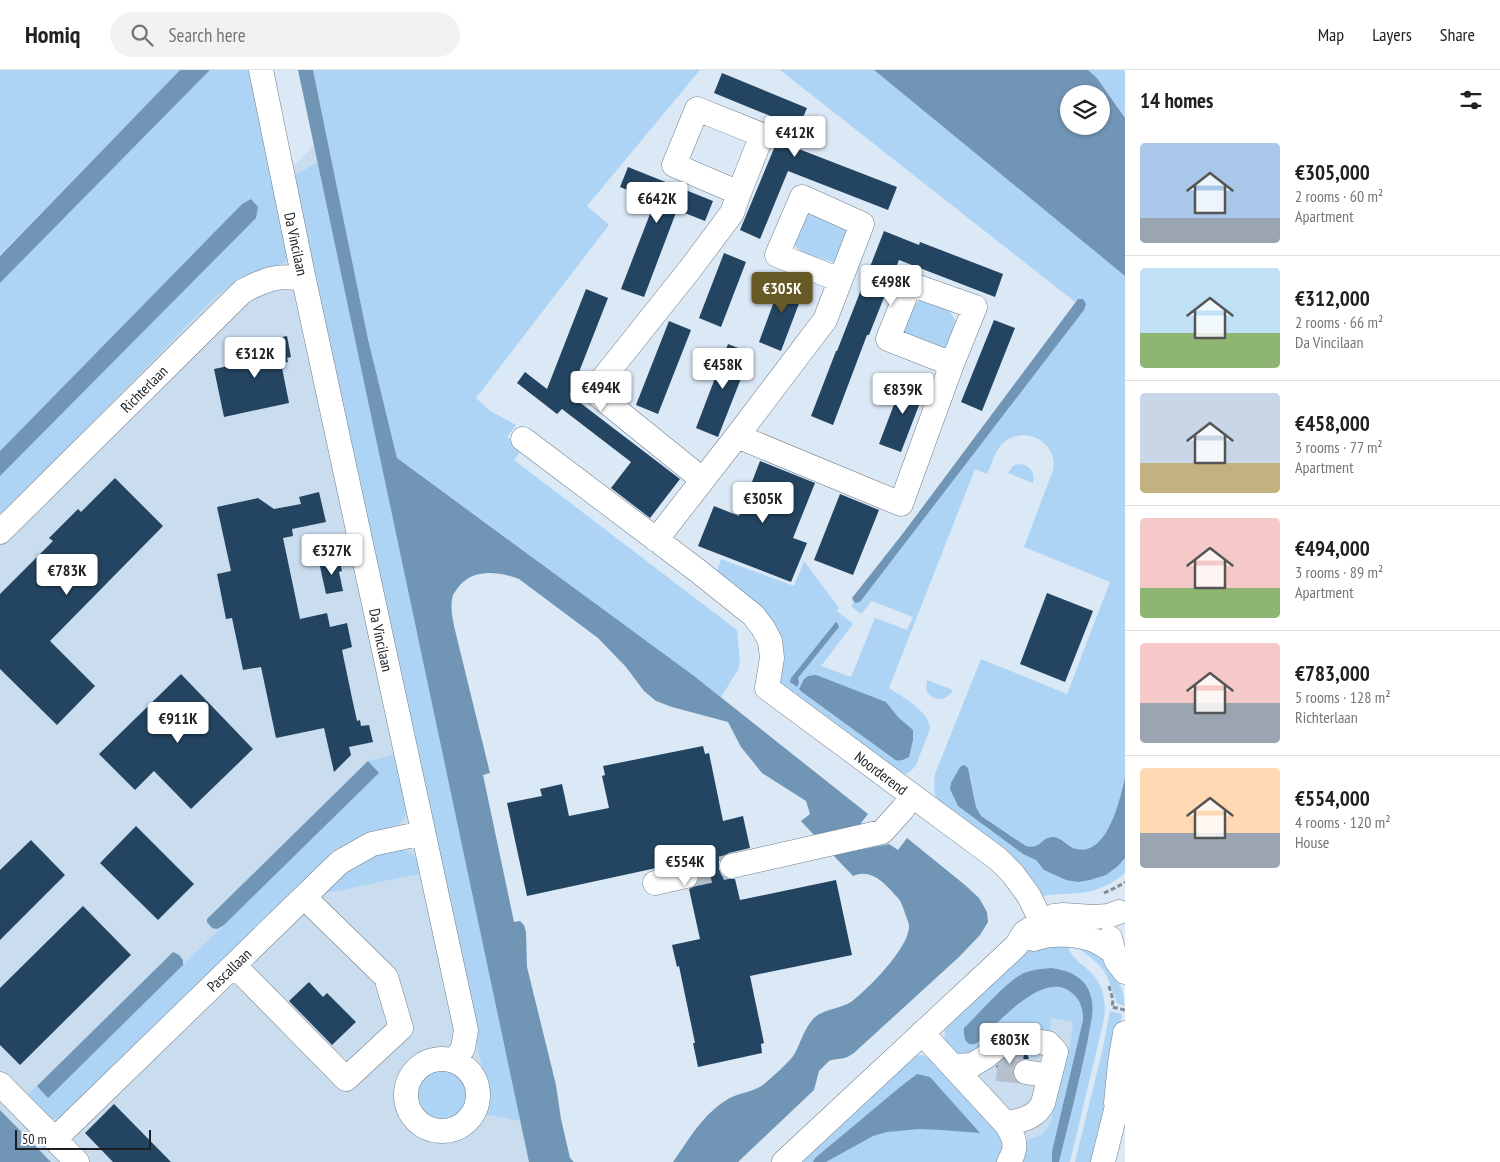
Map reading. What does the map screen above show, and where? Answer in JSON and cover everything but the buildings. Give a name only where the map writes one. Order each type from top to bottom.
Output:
[{"type":"street","name":"Da Vincilaan","points":[[261,70],[422,833],[466,1030],[463,1048],[455,1061]]},
{"type":"street","points":[[703,480],[593,391],[692,268],[732,212],[739,193]]},
{"type":"street","name":"Richterlaan","points":[[0,532],[243,291],[262,281],[278,277],[304,280]]},
{"type":"street","points":[[523,440],[656,540],[825,320],[840,280]]},
{"type":"street","points":[[737,436],[901,504],[952,364]]},
{"type":"street","name":"Noorderend","points":[[656,540],[753,615],[764,628],[770,641],[772,658],[767,688],[998,860],[1024,887],[1045,928]]},
{"type":"street","points":[[732,866],[882,832],[912,796]]},
{"type":"street","name":"Pascallaan","points":[[55,1139],[340,862],[372,844],[422,833]]},
{"type":"street","points":[[655,883],[686,876]]},
{"type":"street","points":[[234,965],[346,1079],[401,1028],[386,977],[304,897]]},
{"type":"street","points":[[1045,928],[1054,916],[1108,916],[1122,909]]},
{"type":"street","points":[[1122,909],[1111,929],[1110,940],[1116,960],[1125,972]]},
{"type":"street","points":[[784,1162],[1016,946],[1024,933],[1045,928],[1058,934],[1091,939],[1113,952]]},
{"type":"street","points":[[922,1033],[963,1066],[1006,1124],[1014,1138],[1012,1158],[1009,1162]]},
{"type":"street","points":[[1116,1110],[1125,1033]]},
{"type":"street","points":[[963,1066],[997,1057],[1006,1040],[1014,1038],[1048,1043],[1056,1052],[1040,1110],[1028,1118],[1006,1124]]},
{"type":"street","points":[[1027,1064],[1052,1068]]},
{"type":"street","points":[[0,1084],[77,1162]]},
{"type":"street","points":[[1104,1162],[1116,1110],[1125,1086]]},
{"type":"path","points":[[1100,895],[1125,882]]},
{"type":"path","points":[[1112,1007],[1125,1010]]},
{"type":"shaded area","points":[[0,70],[180,70],[0,255]]},
{"type":"shaded area","points":[[180,70],[210,70],[0,283],[0,256]]},
{"type":"shaded area","points":[[210,70],[253,70],[290,247],[286,261],[275,269],[236,281],[213,299],[0,517],[0,476],[256,218],[251,199],[242,204],[0,451],[0,283]]},
{"type":"shaded area","points":[[298,70],[313,70],[368,339],[397,458],[694,676],[868,814],[861,823],[864,825],[814,835],[801,821],[810,814],[806,801],[762,773],[741,747],[728,722],[656,701],[644,691],[626,667],[598,638],[519,579],[496,573],[488,573],[473,576],[460,585],[453,595],[452,614],[490,773],[483,775],[514,922],[520,921],[524,925],[526,932],[527,967],[556,1085],[570,1158],[574,1162],[529,1162]]},
{"type":"shaded area","points":[[313,70],[700,70],[587,206],[609,225],[476,398],[489,410],[516,425],[507,437],[522,449],[514,460],[737,630],[740,662],[738,670],[721,697],[397,458],[368,339]]},
{"type":"shaded area","points":[[780,70],[874,70],[1125,276],[1125,778],[1120,799],[1111,824],[1104,835],[1097,844],[1088,849],[1074,848],[1054,837],[1050,837],[1035,846],[1026,846],[981,816],[976,807],[970,775],[954,800],[1036,860],[1046,870],[1058,876],[1077,881],[1094,879],[1111,871],[1125,858],[1125,873],[1104,887],[1074,894],[1039,897],[937,801],[934,784],[935,774],[981,659],[1067,694],[1110,582],[1024,547],[1053,470],[1053,457],[1044,443],[1030,436],[1016,436],[1003,443],[998,449],[987,474],[975,469],[889,688],[921,711],[929,723],[930,729],[916,765],[907,773],[900,775],[781,686],[779,668],[716,575],[721,559],[794,586],[804,561],[839,608],[837,611],[853,624],[821,666],[851,677],[875,618],[907,630],[913,617],[872,601],[861,614],[851,606],[854,602],[860,602],[1084,310],[1086,304],[1078,299],[1075,302]],"holes":[[[799,689],[886,702],[913,731],[894,759]]]},
{"type":"shaded area","points":[[874,70],[1088,70],[1102,85],[1060,85],[1060,135],[1110,135],[1110,97],[1125,118],[1125,276]]},
{"type":"shaded area","points":[[1088,70],[1124,70],[1125,118],[1110,97],[1110,85],[1102,85]]},
{"type":"shaded area","points":[[321,138],[548,1162],[0,1162],[0,464]]},
{"type":"shaded area","points":[[317,162],[521,1121],[485,1114],[491,1098],[479,1055],[433,829],[293,177]]},
{"type":"shaded area","points":[[251,199],[258,207],[256,218],[0,476],[0,451],[242,204]]},
{"type":"shaded area","points":[[811,211],[844,221],[852,234],[837,263],[803,253],[791,242],[800,218]]},
{"type":"shaded area","points":[[922,299],[949,310],[957,323],[949,347],[938,354],[901,333],[911,307]]},
{"type":"shaded area","points":[[1078,299],[1083,299],[1086,304],[1084,310],[860,602],[854,602],[852,598],[904,532]]},
{"type":"shaded area","points":[[1018,464],[1025,465],[1031,469],[1034,479],[1033,483],[1008,473],[1013,466]]},
{"type":"shaded area","points":[[837,622],[839,627],[798,678],[799,683],[797,687],[790,682],[791,678]]},
{"type":"shaded area","points":[[816,675],[886,702],[899,718],[913,730],[909,757],[901,760],[894,759],[799,689],[804,679],[808,676]]},
{"type":"shaded area","points":[[927,680],[953,690],[947,697],[940,699],[932,697],[926,690]]},
{"type":"shaded area","points":[[398,754],[408,810],[403,820],[59,1119],[49,1119],[23,1099],[37,1086],[48,1097],[379,773],[368,761]]},
{"type":"shaded area","points":[[368,761],[379,773],[224,925],[217,929],[212,928],[207,919]]},
{"type":"shaded area","points":[[964,765],[968,768],[976,807],[981,816],[1026,846],[1031,847],[1050,837],[1060,839],[1077,849],[1088,849],[1097,844],[1111,824],[1125,778],[1125,858],[1106,875],[1078,882],[1066,880],[1044,870],[1036,860],[1023,854],[958,806],[950,789],[951,783],[960,767]]},
{"type":"shaded area","points":[[907,838],[979,898],[987,912],[988,922],[980,935],[959,957],[855,1052],[845,1058],[829,1061],[819,1071],[814,1090],[738,1162],[673,1162],[697,1127],[711,1112],[728,1099],[763,1085],[793,1056],[813,1019],[821,1013],[851,1002],[877,978],[896,955],[908,934],[909,925],[899,900],[878,879],[866,874],[853,876],[833,855],[889,844],[898,850]]},
{"type":"shaded area","points":[[396,848],[411,853],[419,862],[423,873],[322,894],[344,873],[370,854]]},
{"type":"shaded area","points":[[1030,946],[1068,946],[1073,956],[1096,979],[1104,998],[1104,1019],[1070,1162],[1059,1162],[1082,1069],[1092,1016],[1062,969],[1038,969],[1017,977],[1001,990],[964,1029],[973,1044],[977,1043],[1019,1003],[1045,989],[1057,987],[1068,990],[1078,1000],[1083,1020],[1052,1151],[1052,1162],[1020,1162],[1024,1156],[1027,1140],[1043,1134],[1050,1124],[1071,1039],[1073,1022],[1051,1018],[1050,1034],[1038,1033],[1038,1027],[1009,1025],[1008,1030],[976,1052],[962,1055],[956,1054],[953,1051],[946,1042],[945,1037],[947,1023]]},
{"type":"shaded area","points":[[1079,947],[1101,954],[1120,985],[1124,1006],[1117,1003],[1101,967]]},
{"type":"shaded area","points":[[173,952],[183,960],[183,965],[48,1098],[37,1086]]},
{"type":"shaded area","points":[[1051,968],[1071,973],[1081,980],[1089,990],[1092,1008],[1092,1018],[1085,1054],[1059,1162],[1052,1162],[1052,1151],[1083,1020],[1078,1000],[1068,990],[1057,987],[1045,989],[1019,1003],[977,1043],[968,1043],[964,1031],[964,1028],[993,998],[1017,977],[1038,969]]},
{"type":"shaded area","points":[[1110,1011],[1122,1014],[1107,1108],[1094,1162],[1075,1162],[1102,1052]]},
{"type":"shaded area","points":[[1051,1018],[1073,1022],[1071,1039],[1050,1124],[1043,1134],[1027,1140],[1027,1135],[949,1050],[1009,1025],[1039,1027],[1050,1034]]},
{"type":"shaded area","points":[[922,1055],[931,1059],[1001,1130],[1005,1143],[999,1162],[826,1162],[861,1141],[897,1130],[953,1130],[979,1133],[917,1074],[815,1158],[813,1162],[797,1162],[913,1056]]},
{"type":"shaded area","points":[[438,1069],[448,1069],[462,1076],[469,1090],[469,1100],[462,1114],[448,1121],[438,1121],[428,1117],[421,1110],[417,1100],[417,1090],[421,1080],[428,1073]]},
{"type":"shaded area","points":[[917,1074],[930,1077],[980,1133],[919,1129],[887,1132],[873,1136],[826,1162],[813,1162],[815,1158]]},
{"type":"shaded area","points":[[0,1110],[51,1162],[0,1162]]},
{"type":"tunnel","points":[[686,876],[732,866]]},
{"type":"tunnel","points":[[1000,1052],[1028,1056]]},
{"type":"tunnel","points":[[997,1069],[1026,1072]]}]
